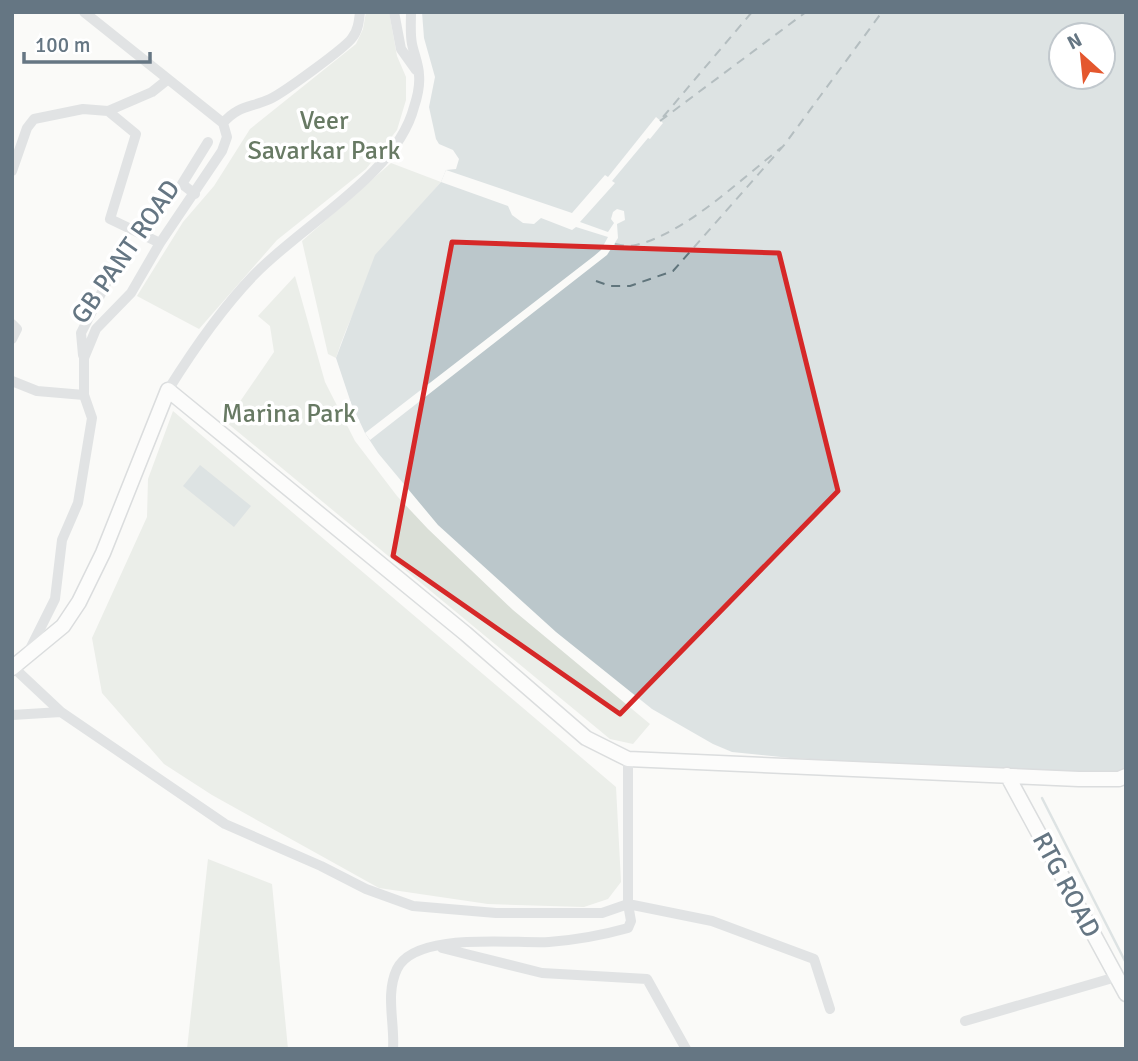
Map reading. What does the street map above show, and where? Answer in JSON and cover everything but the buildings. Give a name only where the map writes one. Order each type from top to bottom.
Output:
[{"type":"main road","points":[[13,667],[63,626],[79,602],[103,553],[168,390],[466,634],[586,738],[628,759],[1079,779],[1119,779],[1126,776]]},
{"type":"main road","name":"RTG ROAD","points":[[1006,775],[1126,994]]},
{"type":"street","points":[[84,12],[223,123],[238,108],[270,99],[292,85],[352,39],[360,12]]},
{"type":"street","points":[[394,12],[401,49],[419,75]]},
{"type":"street","points":[[168,390],[188,358],[253,275],[291,239],[388,158],[405,134],[414,107],[419,75],[411,41],[411,12]]},
{"type":"street","points":[[12,171],[27,128],[34,119],[83,109],[108,111],[152,92],[167,79]]},
{"type":"street","points":[[108,111],[136,134],[110,219],[160,243]]},
{"type":"street","name":"GB PANT ROAD","points":[[28,653],[55,599],[62,540],[78,503],[92,418],[84,395],[83,358],[96,329],[131,293],[160,243],[222,151],[227,137],[223,123]]},
{"type":"street","points":[[195,194],[182,184],[208,142]]},
{"type":"street","points":[[83,358],[81,333],[112,272]]},
{"type":"street","points":[[12,324],[17,329],[12,339]]},
{"type":"street","points":[[12,382],[37,391],[84,395]]},
{"type":"street","points":[[13,667],[61,712],[225,824],[366,889],[413,906],[496,913],[602,913],[628,904],[712,921],[814,959],[830,1009]]},
{"type":"street","points":[[12,715],[61,712]]},
{"type":"street","points":[[393,1049],[391,999],[397,969],[405,957],[417,950],[432,946],[504,941],[550,942],[628,928],[631,921],[628,904],[628,759]]},
{"type":"street","points":[[432,946],[542,973],[647,979],[686,1049]]},
{"type":"street","points":[[965,1021],[1116,977]]},
{"type":"highlighted area","points":[[452,242],[779,253],[838,491],[620,714],[393,556]]},
{"type":"green space","name":"Veer Savarkar Park","points":[[366,12],[389,12],[397,56],[406,77],[406,100],[397,130],[366,169],[277,240],[199,329],[137,296],[183,222],[214,186],[250,129],[356,44],[363,29]]},
{"type":"green space","points":[[391,163],[441,182],[380,264],[355,310],[336,358],[328,354],[302,241]]},
{"type":"green space","name":"Marina Park","points":[[295,276],[325,382],[355,441],[397,496],[428,529],[513,610],[650,724],[633,744],[610,739],[226,422],[274,352],[270,326],[258,316]]},
{"type":"green space","points":[[173,411],[616,787],[621,882],[608,899],[584,907],[488,904],[379,888],[212,795],[164,764],[102,693],[92,638],[147,517],[148,479]]},
{"type":"green space","points":[[208,859],[272,884],[288,1049],[187,1049]]},
{"type":"shaded area","points":[[422,12],[1126,12],[1126,769],[1106,774],[790,758],[732,752],[652,709],[556,632],[438,525],[378,453],[365,433],[351,403],[336,358],[375,255],[441,182],[446,170],[456,169],[459,159],[453,150],[439,144],[436,139],[429,107],[435,77],[424,38]]},
{"type":"shaded area","points":[[200,465],[251,506],[234,527],[183,486]]},
{"type":"pier","points":[[656,117],[663,123],[580,222],[608,232],[614,223],[611,219],[613,212],[617,209],[624,211],[625,220],[617,224],[618,238],[607,255],[370,440],[365,433],[594,256],[608,237],[576,227],[572,230],[541,218],[534,224],[523,223],[512,215],[508,206],[441,182],[446,170],[572,213],[605,175],[608,177]]},
{"type":"waterway","points":[[1042,798],[1126,963]]},
{"type":"ferry route","points":[[663,117],[752,12]]},
{"type":"ferry route","points":[[660,121],[806,12]]},
{"type":"ferry route","points":[[596,281],[610,286],[630,286],[673,271],[785,144],[882,12]]},
{"type":"ferry route","points":[[615,244],[636,245],[674,229],[712,204],[782,147]]}]
